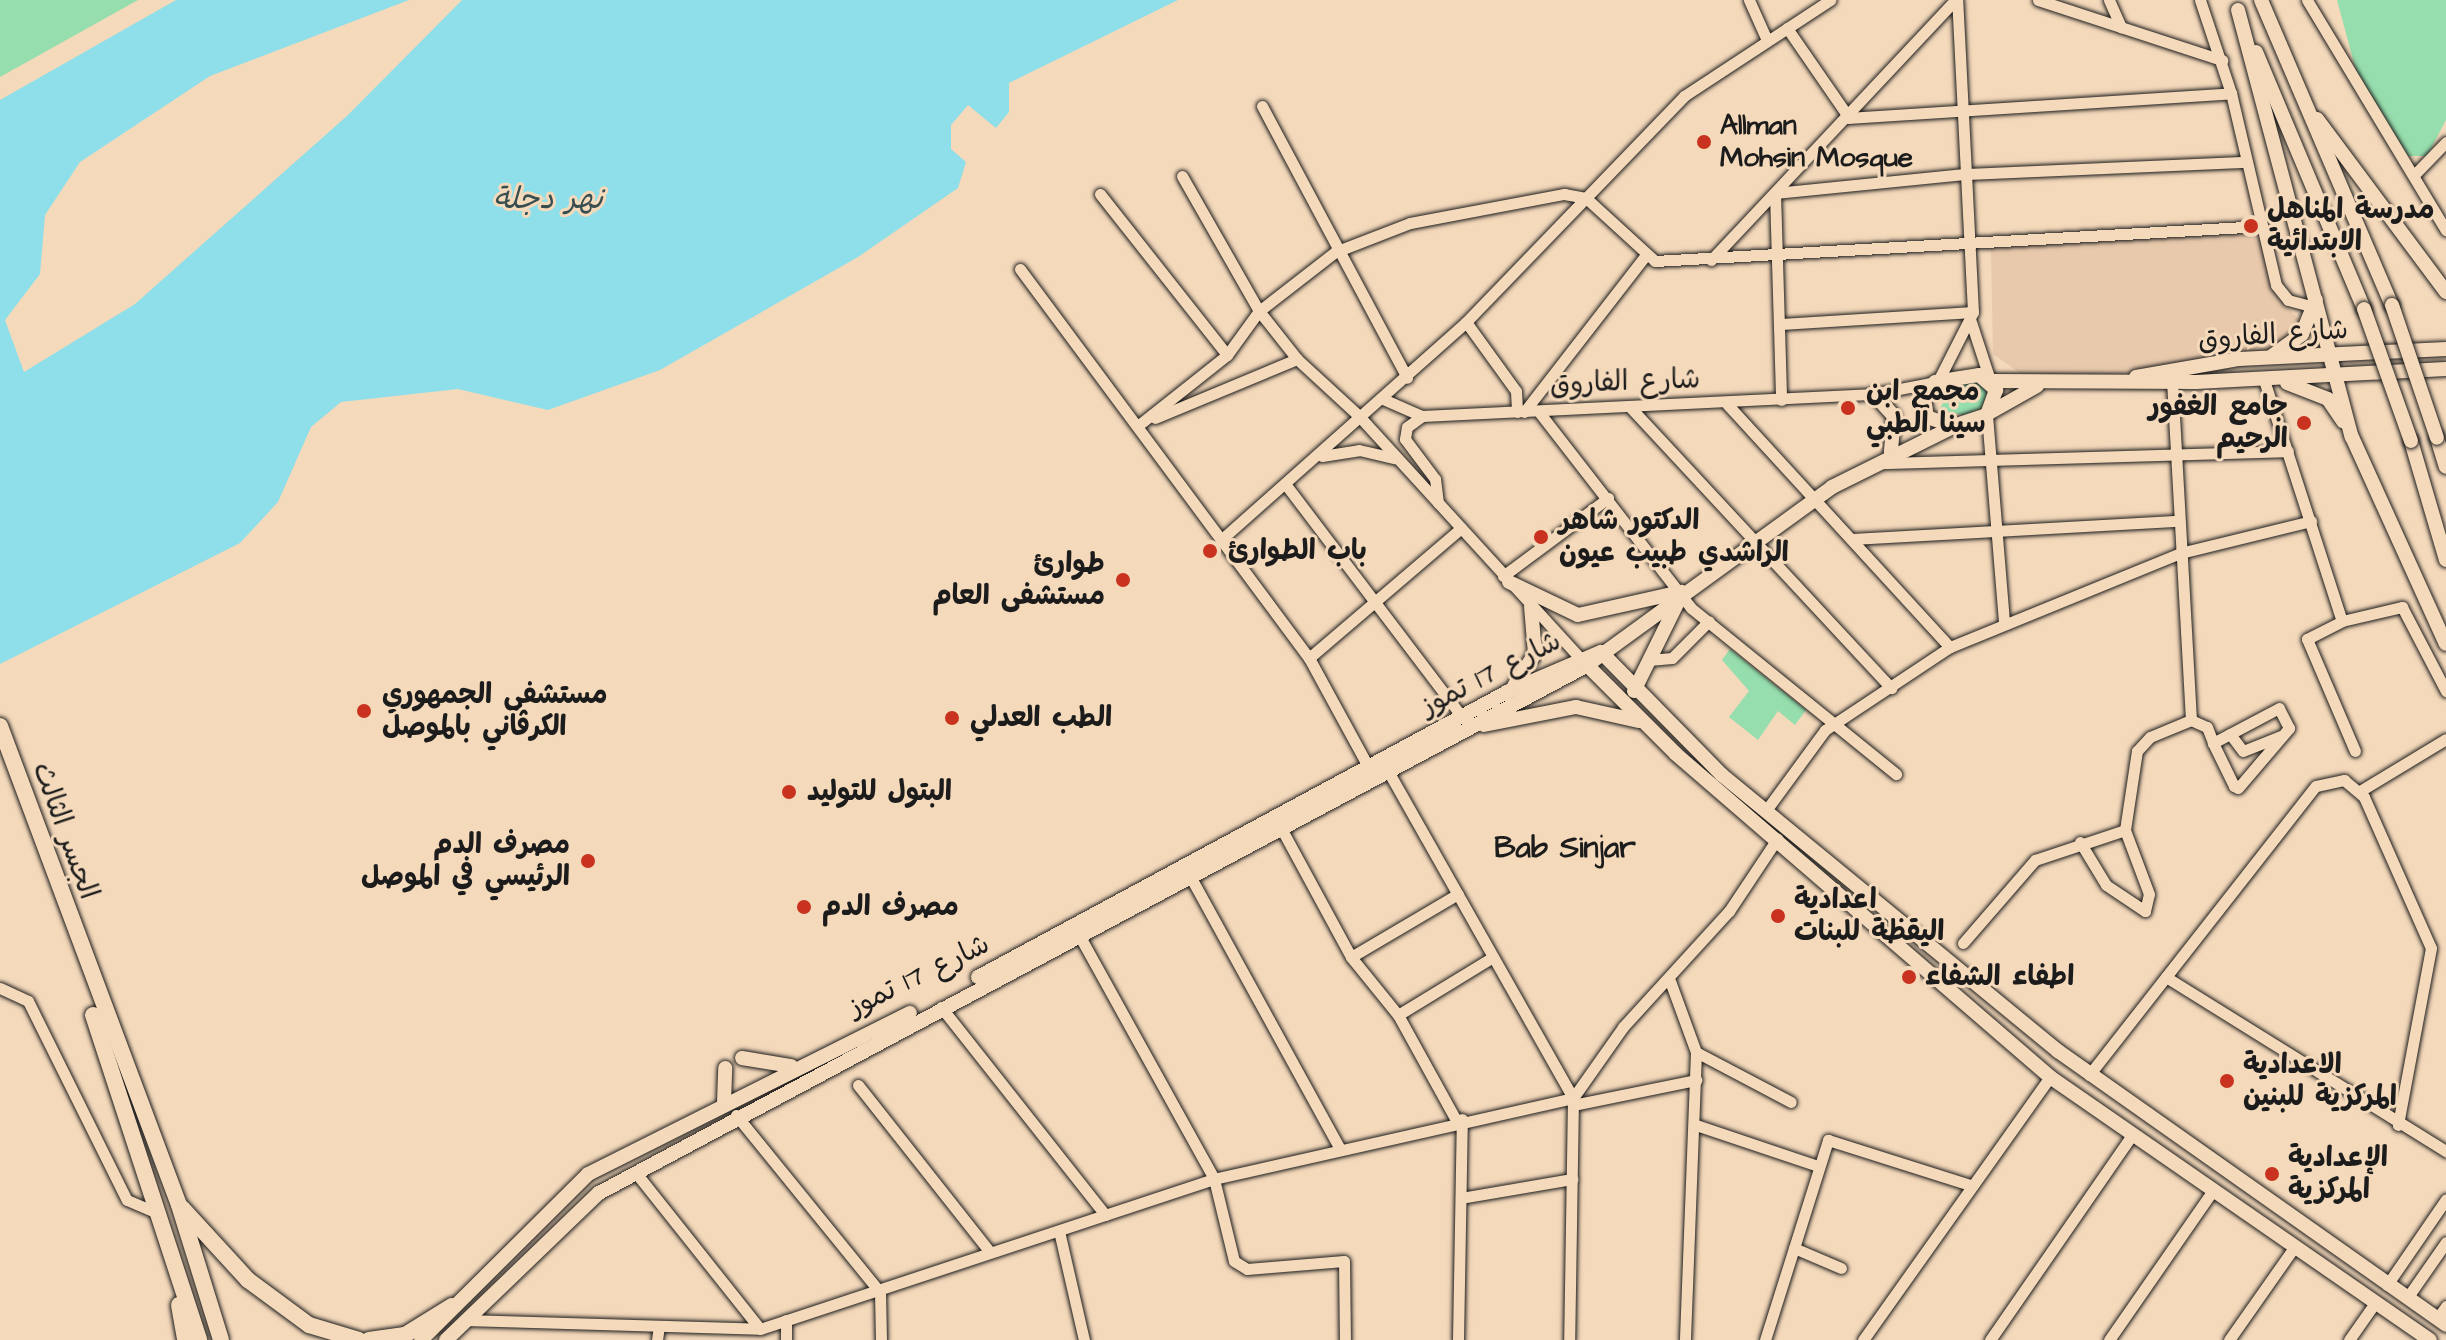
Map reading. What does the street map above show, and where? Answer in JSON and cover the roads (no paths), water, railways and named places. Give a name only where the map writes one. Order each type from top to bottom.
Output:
[{"type":"highway","name":"الجسر الثالث","points":[[0,726],[77,956]]},
{"type":"highway","name":"الجسر الثالث","points":[[0,755],[77,956]]},
{"type":"highway","points":[[77,956],[179,1205],[221,1340]]},
{"type":"highway","points":[[77,956],[199,1340]]},
{"type":"highway","points":[[179,1205],[248,1280],[309,1325],[359,1340]]},
{"type":"highway","points":[[173,1263],[185,1340]]},
{"type":"highway","points":[[369,1340],[405,1335],[452,1306]]},
{"type":"main road","points":[[2261,0],[2392,305],[2446,467]]},
{"type":"main road","points":[[2236,5],[2352,437]]},
{"type":"main road","points":[[2236,5],[2364,309],[2411,441],[2446,560]]},
{"type":"main road","points":[[2305,104],[2446,292]]},
{"type":"main road","points":[[2268,357],[2295,342],[2315,299]]},
{"type":"main road","name":"شارع الفاروق","points":[[2106,383],[2268,357],[2446,349]]},
{"type":"main road","name":"شارع الفاروق","points":[[1937,381],[1991,380],[2042,385],[2172,383],[2446,369]]},
{"type":"main road","points":[[1988,415],[1997,394],[1991,380]]},
{"type":"main road","points":[[2270,380],[2328,399],[2352,437],[2446,644]]},
{"type":"main road","points":[[1937,381],[1924,398],[1925,413],[1955,426]]},
{"type":"main road","name":"شارع الفاروق","points":[[1754,541],[1891,452],[1988,415],[2042,385]]},
{"type":"main road","points":[[1874,394],[1897,423],[1891,452]]},
{"type":"main road","name":"شارع 17 تموز","points":[[421,1340],[526,1229],[611,1159],[795,1066],[909,1014],[1369,768],[1583,662],[1754,541]]},
{"type":"main road","points":[[1506,579],[1584,615],[1683,592]]},
{"type":"main road","points":[[1634,691],[1683,592]]},
{"type":"main road","points":[[1507,692],[1533,659],[1531,606]]},
{"type":"main road","points":[[1601,652],[1634,691],[1767,809],[2089,1075],[2442,1322]]},
{"type":"main road","points":[[1583,662],[1777,839],[2050,1077],[2430,1340]]},
{"type":"main road","name":"شارع 17 تموز","points":[[446,1340],[540,1243],[636,1173],[736,1115],[1388,771],[1507,692],[1583,662]]},
{"type":"main road","points":[[1466,721],[1576,707],[1623,714],[1651,727]]},
{"type":"main road","points":[[1961,1002],[1977,984]]},
{"type":"main road","points":[[742,1058],[795,1066]]},
{"type":"main road","points":[[724,1103],[725,1068]]},
{"type":"main road","points":[[526,1229],[540,1243]]},
{"type":"street","points":[[1749,0],[1767,40]]},
{"type":"street","points":[[1223,538],[1318,458],[1359,416],[1407,378],[1466,322],[1684,96],[1830,0]]},
{"type":"street","points":[[1956,0],[1971,244],[1972,317],[1991,380]]},
{"type":"street","points":[[1711,260],[1849,118],[1956,0]]},
{"type":"street","points":[[2038,0],[2222,60]]},
{"type":"street","points":[[2109,0],[2121,27]]},
{"type":"street","points":[[2200,0],[2222,60],[2281,294],[2315,299]]},
{"type":"street","points":[[2307,0],[2363,103],[2444,224]]},
{"type":"street","points":[[1787,28],[1849,118]]},
{"type":"street","points":[[1849,118],[2231,93]]},
{"type":"street","points":[[1262,106],[1335,252],[1407,378]]},
{"type":"street","points":[[2414,175],[2431,161],[2446,142]]},
{"type":"street","points":[[2431,161],[2446,161]]},
{"type":"street","points":[[1775,193],[1967,174],[2247,162]]},
{"type":"street","points":[[1182,176],[1259,311],[1297,359],[1359,416],[1583,662]]},
{"type":"street","points":[[1775,193],[1781,400]]},
{"type":"street","points":[[1100,194],[1227,355]]},
{"type":"street","points":[[1140,424],[1227,355],[1259,311],[1335,252],[1410,223],[1564,194],[1586,198],[1646,255],[1711,260],[2262,226]]},
{"type":"street","points":[[1521,412],[1646,255]]},
{"type":"street","points":[[1020,269],[1140,424],[1309,658],[1369,768]]},
{"type":"street","points":[[1781,324],[1972,317]]},
{"type":"street","points":[[1937,381],[1972,317]]},
{"type":"street","points":[[1466,322],[1516,391],[1521,412]]},
{"type":"street","points":[[1140,424],[1297,359]]},
{"type":"street","points":[[2270,380],[2288,451],[2342,621]]},
{"type":"street","name":"شارع الفاروق","points":[[1422,416],[1727,404],[1874,394],[1937,381]]},
{"type":"street","points":[[2172,383],[2191,720]]},
{"type":"street","points":[[1383,399],[1422,416]]},
{"type":"street","points":[[1727,404],[1950,647]]},
{"type":"street","points":[[1630,407],[1891,688]]},
{"type":"street","points":[[1539,412],[1709,621],[1896,774]]},
{"type":"street","points":[[1988,415],[2004,624]]},
{"type":"street","points":[[1422,416],[1407,427],[1405,439],[1435,479],[1438,503]]},
{"type":"street","points":[[1318,458],[1359,450],[1400,461]]},
{"type":"street","points":[[1871,463],[2175,459],[2288,451]]},
{"type":"street","points":[[1286,485],[1466,721]]},
{"type":"street","points":[[1506,579],[1608,498]]},
{"type":"street","points":[[1853,539],[2178,521]]},
{"type":"street","points":[[1767,809],[1825,730],[1837,725],[1950,647],[2180,553],[2311,521]]},
{"type":"street","points":[[1309,658],[1461,528]]},
{"type":"street","points":[[2355,751],[2307,639],[2342,621],[2402,607],[2446,691]]},
{"type":"street","points":[[1649,660],[1672,658],[1709,621]]},
{"type":"street","points":[[2080,842],[2106,885],[2145,911],[2149,894],[2125,830],[2137,751],[2150,737],[2191,720],[2207,727],[2213,743],[2234,786],[2245,787],[2289,728],[2279,708],[2213,743]]},
{"type":"street","points":[[2230,734],[2243,751],[2284,735]]},
{"type":"street","points":[[2360,791],[2446,739]]},
{"type":"street","points":[[1388,771],[1573,1102],[1569,1340]]},
{"type":"street","points":[[2089,1075],[2316,786],[2344,780],[2360,791],[2431,948],[2398,1125]]},
{"type":"street","points":[[1281,828],[1351,957],[1398,1015],[1459,1119],[1458,1340]]},
{"type":"street","points":[[1963,943],[2035,860],[2080,842],[2125,830]]},
{"type":"street","points":[[1573,1102],[1623,1027],[1670,981],[1777,839]]},
{"type":"street","points":[[1190,876],[1339,1147]]},
{"type":"street","points":[[1351,957],[1458,894]]},
{"type":"street","points":[[1079,935],[1214,1179],[1238,1265],[1346,1263],[1345,1340]]},
{"type":"street","points":[[1398,1015],[1493,957]]},
{"type":"street","points":[[2166,977],[2398,1125],[2446,1151]]},
{"type":"street","points":[[1670,981],[1696,1052],[1696,1125],[1685,1340]]},
{"type":"street","points":[[0,988],[28,1001],[127,1200],[160,1214]]},
{"type":"street","points":[[941,1007],[1105,1215]]},
{"type":"street","points":[[1696,1052],[1791,1102]]},
{"type":"street","points":[[1863,1340],[1970,1185],[2050,1077]]},
{"type":"street","points":[[465,1320],[760,1329],[880,1292],[990,1252],[1214,1179],[1459,1119],[1696,1080]]},
{"type":"street","points":[[858,1085],[990,1252]]},
{"type":"street","points":[[736,1115],[880,1292],[881,1340]]},
{"type":"street","points":[[1696,1125],[1818,1166]]},
{"type":"street","points":[[1990,1340],[2132,1135]]},
{"type":"street","points":[[1765,1340],[1818,1166],[1833,1136],[1970,1185]]},
{"type":"street","points":[[636,1173],[760,1329]]},
{"type":"street","points":[[1461,1198],[1572,1179]]},
{"type":"street","points":[[2109,1340],[2212,1192]]},
{"type":"street","points":[[2387,1285],[2446,1199]]},
{"type":"street","points":[[1059,1231],[1084,1340]]},
{"type":"street","points":[[2407,1298],[2446,1242]]},
{"type":"street","points":[[2229,1340],[2295,1246]]},
{"type":"street","points":[[1794,1248],[1841,1268]]},
{"type":"street","points":[[2349,1340],[2375,1303]]},
{"type":"street","points":[[2442,1322],[2446,1306]]},
{"type":"street","points":[[786,1320],[786,1340]]},
{"type":"street","points":[[657,1340],[659,1326]]},
{"type":"water","name":"نهر دجلة","points":[[176,0],[409,0],[210,76],[80,162],[45,215],[40,274],[5,320],[24,372],[135,304],[348,115],[462,0],[1178,0],[1009,83],[1009,112],[996,128],[968,105],[951,125],[951,149],[966,162],[958,188],[858,257],[660,370],[548,410],[458,389],[341,402],[311,427],[278,502],[240,543],[0,664],[0,100]]},
{"type":"place","name":"Allman Mohsin Mosque","points":[[1704,142]]},
{"type":"place","name":"مدرسة المناهل الابتدائية","points":[[2251,226]]},
{"type":"place","name":"مجمع ابن سينا الطبي","points":[[1848,408]]},
{"type":"place","name":"جامع الغفور الرحيم","points":[[2304,423]]},
{"type":"place","name":"الدكتور شاهر الراشدي طبيب عيون","points":[[1541,537]]},
{"type":"place","name":"باب الطوارئ","points":[[1210,551]]},
{"type":"place","name":"طوارئ مستشفى العام","points":[[1123,580]]},
{"type":"place","name":"مستشفى الجمهوري الكرڤاني بالموصل","points":[[364,711]]},
{"type":"place","name":"الطب العدلي","points":[[952,718]]},
{"type":"place","name":"البتول للتوليد","points":[[789,792]]},
{"type":"place","name":"مصرف الدم الرئيسي في الموصل","points":[[588,861]]},
{"type":"place","name":"مصرف الدم","points":[[804,907]]},
{"type":"place","name":"اعدادية اليقظة للبنات","points":[[1778,916]]},
{"type":"place","name":"اطفاء الشفاء","points":[[1909,977]]},
{"type":"place","name":"الاعدادية المركزية للبنين","points":[[2227,1081]]},
{"type":"place","name":"الإعدادية المركزية","points":[[2272,1174]]},
{"type":"district","name":"Bab Sinjar","points":[[1565,848]]}]
